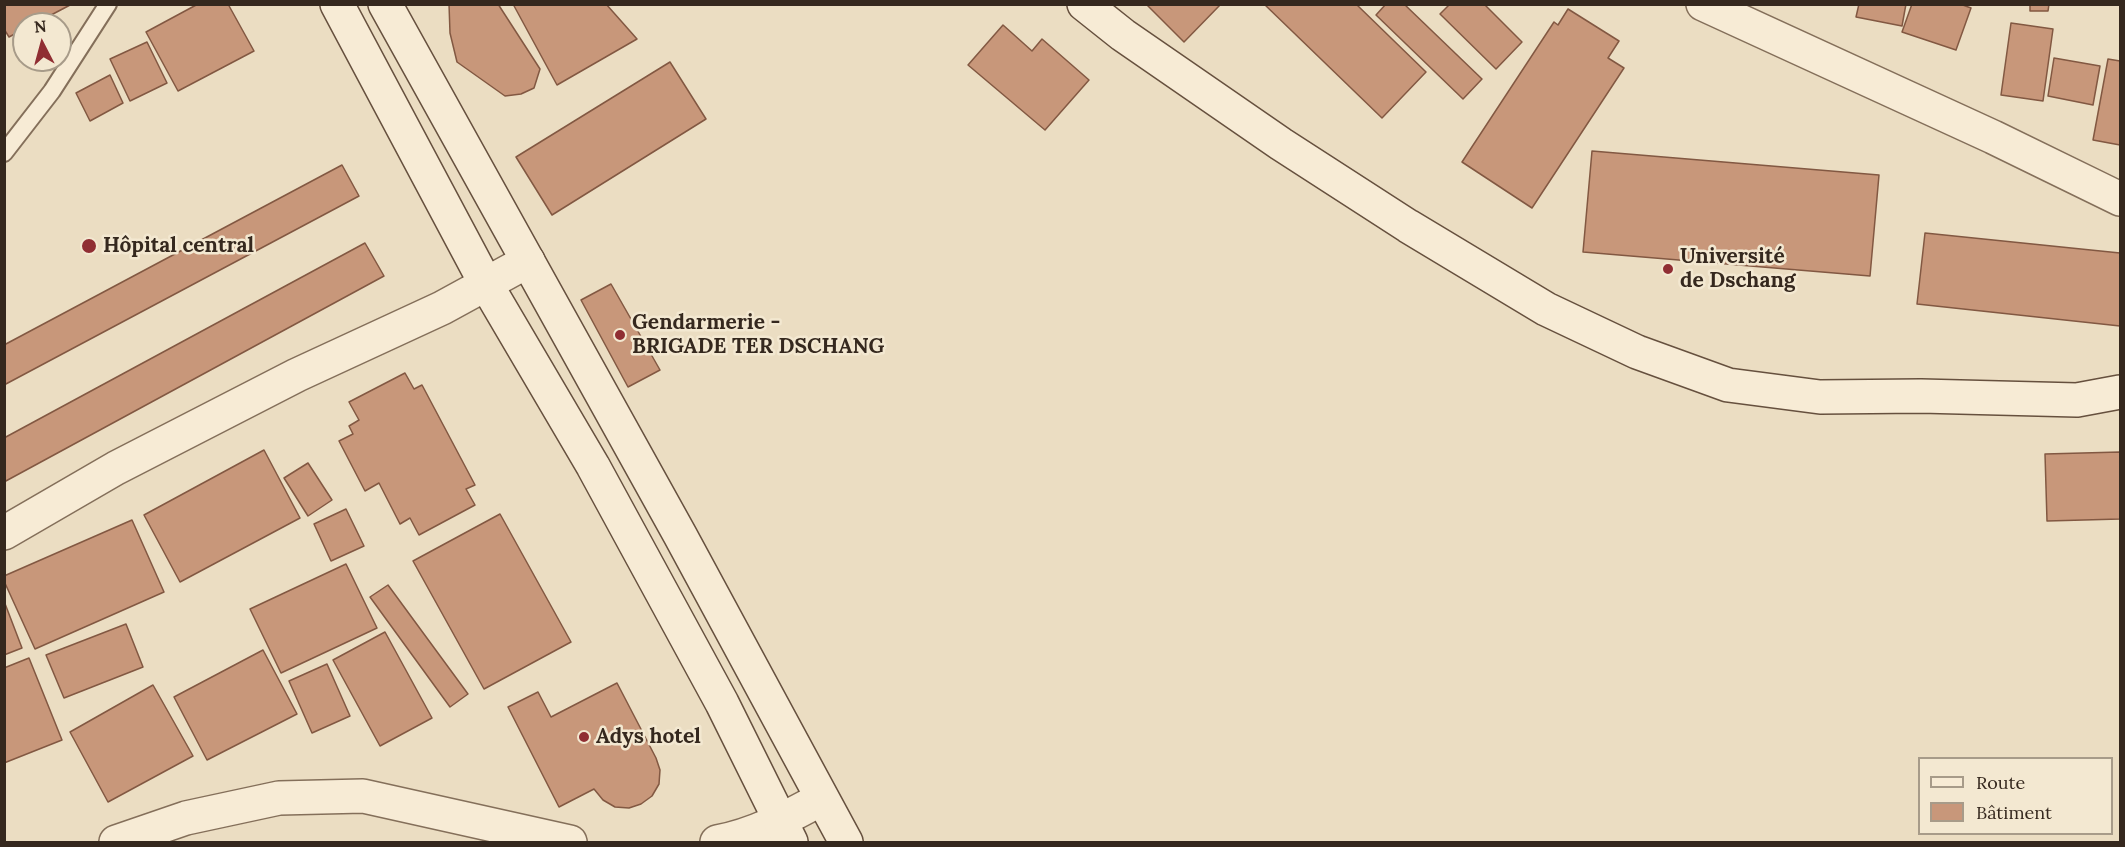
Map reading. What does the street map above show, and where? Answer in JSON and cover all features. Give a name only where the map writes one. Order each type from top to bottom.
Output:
[{"type":"street","points":[[337,4],[486,284],[593,466],[722,704],[786,832]]},
{"type":"street","points":[[385,4],[680,535],[846,843]]},
{"type":"street","points":[[1084,4],[1123,35],[1271,137],[1408,226],[1546,309],[1637,352],[1728,385],[1820,397],[1921,396],[2077,400],[2121,392]]},
{"type":"street","points":[[1703,4],[1993,137],[2121,199]]},
{"type":"street","points":[[4,533],[116,468],[297,375],[442,308],[528,261]]},
{"type":"street","points":[[116,843],[186,818],[279,798],[363,796],[570,843]]},
{"type":"street","points":[[717,843],[786,832],[821,799]]},
{"type":"lane","points":[[4,153],[52,91],[108,4]]},
{"type":"building","points":[[4,4],[72,4],[57,12],[12,12],[12,35],[9,37],[4,29]]},
{"type":"building","points":[[198,4],[228,4],[254,51],[178,91],[146,32]]},
{"type":"building","points":[[449,4],[498,4],[540,69],[534,88],[521,94],[505,96],[457,62],[450,33]]},
{"type":"building","points":[[513,4],[606,4],[637,39],[557,85]]},
{"type":"building","points":[[1146,4],[1221,4],[1184,42]]},
{"type":"building","points":[[1264,4],[1356,4],[1426,72],[1382,118]]},
{"type":"building","points":[[1386,4],[1404,4],[1482,79],[1463,99],[1376,15]]},
{"type":"building","points":[[1450,4],[1484,4],[1522,42],[1496,69],[1440,14]]},
{"type":"building","points":[[1859,4],[1906,4],[1902,26],[1856,17]]},
{"type":"building","points":[[1912,4],[1960,4],[1971,8],[1956,50],[1902,32]]},
{"type":"building","points":[[2030,4],[2049,4],[2048,11],[2030,11]]},
{"type":"building","points":[[1568,9],[1619,41],[1608,58],[1624,68],[1532,208],[1462,162],[1554,22],[1558,25]]},
{"type":"building","points":[[2011,23],[2053,29],[2043,101],[2001,95]]},
{"type":"building","points":[[1003,25],[1032,51],[1042,39],[1089,80],[1045,130],[968,65]]},
{"type":"building","points":[[147,42],[167,83],[130,101],[110,59]]},
{"type":"building","points":[[2054,58],[2100,66],[2093,105],[2048,96]]},
{"type":"building","points":[[2108,59],[2120,61],[2120,145],[2093,140]]},
{"type":"building","points":[[670,62],[706,119],[552,215],[516,157]]},
{"type":"building","points":[[110,75],[123,103],[90,121],[76,93]]},
{"type":"building","points":[[1592,151],[1879,175],[1870,276],[1583,252]]},
{"type":"building","points":[[342,165],[359,196],[4,385],[4,345]]},
{"type":"building","points":[[1925,233],[2120,253],[2120,326],[1917,304]]},
{"type":"building","points":[[365,243],[384,276],[4,482],[4,438]]},
{"type":"building","name":"Gendarmerie - BRIGADE TER DSCHANG","points":[[611,284],[660,370],[628,387],[581,300]]},
{"type":"building","points":[[405,373],[414,389],[422,385],[475,485],[466,489],[475,505],[419,535],[410,518],[400,524],[379,483],[365,491],[339,441],[353,434],[349,426],[359,420],[349,402]]},
{"type":"building","points":[[264,450],[300,518],[180,582],[144,515]]},
{"type":"building","points":[[2120,452],[2120,519],[2047,521],[2045,454]]},
{"type":"building","points":[[308,463],[332,500],[308,516],[284,478]]},
{"type":"building","points":[[346,509],[364,546],[331,561],[314,524]]},
{"type":"building","points":[[500,514],[571,642],[484,689],[413,561]]},
{"type":"building","points":[[132,520],[164,592],[35,649],[4,581],[4,576]]},
{"type":"building","points":[[346,564],[377,628],[281,673],[250,609]]},
{"type":"building","points":[[388,585],[468,694],[450,707],[370,597]]},
{"type":"building","points":[[4,601],[22,648],[4,655]]},
{"type":"building","points":[[126,624],[143,667],[64,698],[46,655]]},
{"type":"building","points":[[385,632],[432,718],[380,746],[333,660]]},
{"type":"building","points":[[263,650],[297,714],[207,760],[174,697]]},
{"type":"building","points":[[29,658],[62,740],[4,763],[4,668]]},
{"type":"building","points":[[327,664],[350,716],[312,733],[289,681]]},
{"type":"building","name":"Adys hotel","points":[[617,683],[656,758],[660,770],[659,784],[652,796],[641,804],[629,808],[615,807],[603,800],[594,789],[559,807],[508,707],[538,692],[551,717]]},
{"type":"building","points":[[153,685],[193,756],[108,802],[70,732]]},
{"type":"place","name":"Hôpital central","points":[[89,246]]},
{"type":"place","name":"Université de Dschang","points":[[1668,269]]},
{"type":"place","name":"Gendarmerie - BRIGADE TER DSCHANG","points":[[620,335]]},
{"type":"place","name":"Adys hotel","points":[[584,737]]}]
